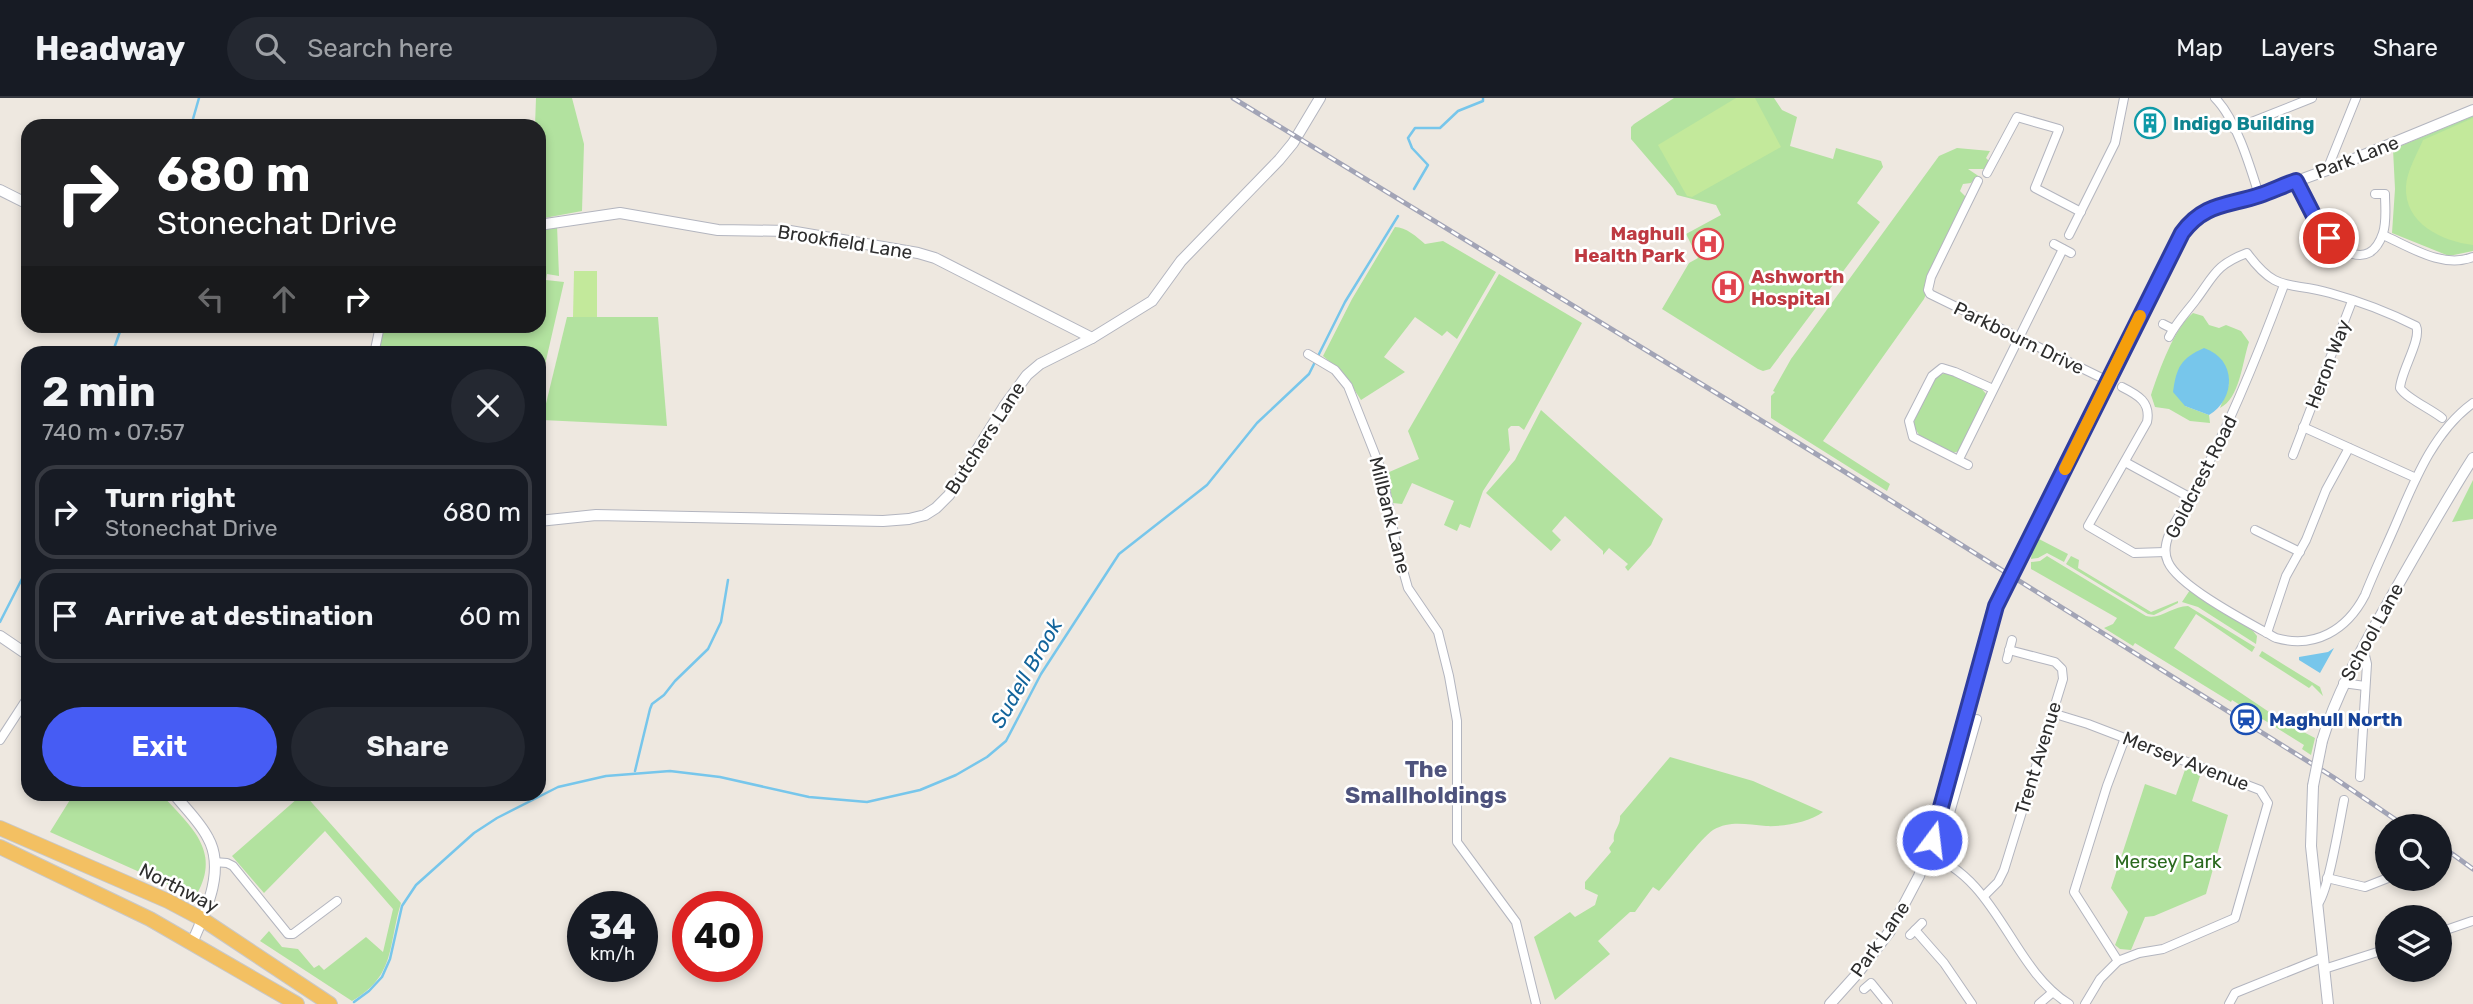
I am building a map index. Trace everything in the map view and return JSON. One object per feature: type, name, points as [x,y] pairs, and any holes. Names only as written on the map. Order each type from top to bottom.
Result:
[{"type":"highway","name":"Northway","points":[[1,830],[168,901],[202,919],[328,1003]]},
{"type":"highway","points":[[0,847],[126,907],[296,1004]]},
{"type":"street","name":"Butchers Lane","points":[[546,520],[596,514],[883,521],[925,515],[949,495],[1027,374],[1152,301],[1181,261],[1279,160],[1321,98]]},
{"type":"street","points":[[2070,235],[2115,143],[2124,98]]},
{"type":"street","points":[[2234,130],[2312,98]]},
{"type":"street","points":[[2327,170],[2356,98]]},
{"type":"street","points":[[2218,99],[2234,130],[2259,195]]},
{"type":"street","name":"Park Lane","points":[[1932,856],[1992,616],[2154,287],[2187,227],[2206,210],[2259,195],[2327,170],[2473,110]]},
{"type":"street","points":[[1987,173],[2017,117],[2059,129],[2035,188],[2081,212]]},
{"type":"street","points":[[1963,188],[1972,192],[1978,181]]},
{"type":"street","points":[[2296,181],[2319,226],[2344,252],[2356,256],[2365,254],[2383,235],[2385,194],[2375,194]]},
{"type":"street","points":[[0,190],[21,200]]},
{"type":"street","name":"Parkbourn Drive","points":[[1972,192],[1931,277],[1928,290],[1930,294],[2108,381]]},
{"type":"street","name":"Brookfield Lane","points":[[546,224],[620,213],[718,230],[790,231],[903,250],[935,258],[1092,338]]},
{"type":"street","points":[[2383,235],[2444,260],[2465,260],[2473,257]]},
{"type":"street","points":[[1959,459],[2018,336],[2067,251],[2054,244]]},
{"type":"street","points":[[2163,324],[2171,333],[2214,273],[2234,258],[2247,253],[2270,279],[2284,285],[2327,292],[2418,328],[2400,388],[2404,394],[2442,418]]},
{"type":"street","name":"Goldcrest Road","points":[[2284,285],[2225,432],[2175,523],[2165,552],[2169,566],[2180,580],[2283,640],[2308,641],[2333,632],[2349,618],[2365,595],[2416,478],[2437,441],[2471,406]]},
{"type":"street","name":"Heron Way","points":[[2292,455],[2352,301]]},
{"type":"street","name":"Millbank Lane","points":[[1310,355],[1342,377],[1359,408],[1382,472],[1397,550],[1408,588],[1438,632],[1457,721],[1457,842],[1516,922],[1536,1004]]},
{"type":"street","points":[[1968,465],[1913,437],[1909,421],[1932,376],[1942,368],[1993,390]]},
{"type":"street","points":[[2122,387],[2141,393],[2148,417],[2088,526],[2134,553],[2165,552]]},
{"type":"street","name":"Heron Way","points":[[2304,426],[2416,478]]},
{"type":"street","points":[[2267,633],[2286,576],[2349,448]]},
{"type":"street","name":"School Lane","points":[[2328,1004],[2311,846],[2313,786],[2322,741],[2343,683],[2448,495],[2473,458]]},
{"type":"street","points":[[2125,462],[2191,498]]},
{"type":"street","points":[[2255,530],[2300,552]]},
{"type":"street","points":[[0,636],[21,650]]},
{"type":"street","name":"Trent Avenue","points":[[1984,896],[1998,882],[2004,870],[2063,679],[2060,665],[2008,654],[2012,640]]},
{"type":"street","points":[[2360,777],[2367,664],[2363,647]]},
{"type":"street","points":[[2343,683],[2365,685]]},
{"type":"street","points":[[0,740],[21,708]]},
{"type":"street","name":"Mersey Avenue","points":[[2052,713],[2260,789],[2268,803],[2235,918],[2163,949],[2139,953],[2118,961]]},
{"type":"street","name":"Park Lane","points":[[1830,1004],[1890,932],[1932,856],[1977,719]]},
{"type":"street","points":[[1973,734],[1984,738]]},
{"type":"street","points":[[2085,1004],[2100,979],[2118,961],[2074,892],[2125,738]]},
{"type":"street","points":[[2317,905],[2321,901],[2327,878],[2344,800]]},
{"type":"street","points":[[179,801],[209,839],[214,862],[212,889],[192,943]]},
{"type":"street","points":[[1932,856],[1957,872],[1984,896],[2003,921],[2024,958],[2053,992],[2069,1004]]},
{"type":"street","points":[[214,862],[233,866],[288,934],[293,934],[337,901]]},
{"type":"street","points":[[2327,878],[2360,887],[2375,882]]},
{"type":"street","points":[[2452,928],[2472,921]]},
{"type":"street","points":[[1922,923],[1912,933],[1944,963],[1972,1004]]},
{"type":"street","points":[[2229,1004],[2239,990],[2323,964],[2375,952]]},
{"type":"street","points":[[1871,983],[1888,1004]]},
{"type":"street","points":[[2039,1004],[2053,992]]},
{"type":"green space","points":[[536,98],[572,98],[584,144],[582,211],[546,218],[546,119],[535,119]]},
{"type":"green space","points":[[1674,98],[1774,98],[1782,110],[1797,117],[1790,146],[1833,159],[1836,148],[1881,161],[1883,167],[1857,203],[1880,222],[1770,369],[1758,369],[1662,309],[1689,263],[1698,258],[1686,234],[1721,215],[1716,205],[1677,195],[1631,139],[1631,127],[1634,124]]},
{"type":"green space","points":[[1736,98],[1755,98],[1781,147],[1692,197],[1687,196],[1658,145]]},
{"type":"green space","points":[[2473,116],[2473,251],[2449,256],[2392,233],[2395,189],[2393,149]]},
{"type":"green space","points":[[2473,118],[2473,245],[2438,235],[2427,228],[2411,211],[2406,186],[2410,169],[2423,140]]},
{"type":"green space","points":[[1957,148],[1990,151],[1986,158],[1990,162],[1986,169],[1968,169],[1980,177],[1979,180],[1975,178],[1971,183],[1963,184],[1960,191],[1965,196],[1965,202],[1924,299],[1823,441],[1890,484],[1887,491],[1771,418],[1771,396],[1791,359],[1939,156]]},
{"type":"green space","points":[[557,225],[559,276],[547,274],[546,280],[546,227]]},
{"type":"green space","points":[[1395,227],[1407,231],[1425,244],[1443,241],[1496,272],[1457,339],[1447,331],[1442,336],[1415,317],[1384,357],[1405,372],[1361,400],[1344,374],[1323,356],[1352,299]]},
{"type":"green space","points":[[574,271],[597,271],[597,317],[573,317]]},
{"type":"green space","points":[[1499,274],[1582,323],[1524,430],[1519,426],[1511,426],[1508,429],[1510,450],[1483,491],[1470,528],[1460,524],[1457,531],[1444,525],[1454,501],[1412,483],[1402,504],[1393,503],[1387,473],[1419,459],[1408,431]]},
{"type":"green space","points":[[546,280],[564,282],[546,360],[546,346],[380,346],[382,333],[546,333]]},
{"type":"green space","points":[[2193,313],[2203,316],[2209,325],[2219,328],[2226,325],[2241,331],[2249,342],[2236,388],[2227,403],[2220,408],[2229,384],[2185,406],[2209,415],[2210,423],[2190,421],[2169,409],[2155,407],[2151,395],[2173,339]]},
{"type":"green space","points":[[567,317],[658,317],[667,426],[546,420],[546,404]]},
{"type":"green space","points":[[1947,373],[1980,387],[1986,394],[1959,451],[1953,453],[1921,438],[1913,425],[1929,386],[1940,375]]},
{"type":"green space","points":[[1541,410],[1663,519],[1651,545],[1628,571],[1625,567],[1628,564],[1609,548],[1603,555],[1603,551],[1565,516],[1552,531],[1561,540],[1551,551],[1486,493],[1515,460]]},
{"type":"green space","points":[[2473,480],[2473,519],[2452,522]]},
{"type":"green space","points":[[2037,538],[2068,554],[2064,562],[2047,553],[2031,559]]},
{"type":"green space","points":[[2047,556],[2146,616],[2157,616],[2188,606],[2255,647],[2252,652],[2196,614],[2174,648],[2281,720],[2315,738],[2311,755],[2302,749],[2304,745],[2232,700],[2231,702],[2135,643],[2133,646],[2104,628],[2113,624],[2117,618],[2031,569],[2031,562],[2040,561]]},
{"type":"green space","points":[[2071,556],[2079,560],[2078,568],[2151,612],[2178,603],[2154,615],[2148,614],[2066,564]]},
{"type":"green space","points":[[2190,590],[2253,631],[2257,636],[2256,644],[2198,607],[2182,602]]},
{"type":"green space","points":[[2262,651],[2320,687],[2323,696],[2312,685],[2309,688],[2259,656]]},
{"type":"green space","points":[[1670,757],[1753,781],[1823,812],[1811,819],[1788,825],[1733,824],[1713,830],[1659,891],[1653,887],[1635,912],[1630,912],[1598,941],[1610,954],[1555,1000],[1534,937],[1570,912],[1575,917],[1595,905],[1598,895],[1585,889],[1585,882],[1611,852],[1609,848],[1614,841],[1620,816]]},
{"type":"green space","name":"Mersey Park","points":[[2186,767],[2201,773],[2192,801],[2228,815],[2206,894],[2154,916],[2145,917],[2131,950],[2120,949],[2115,945],[2128,912],[2111,888],[2145,784],[2176,795]]},
{"type":"green space","points":[[69,801],[167,801],[199,839],[206,864],[204,878],[197,894],[191,895],[50,832]]},
{"type":"green space","points":[[295,801],[310,801],[401,903],[388,958],[376,981],[352,1001],[260,941],[269,931],[282,947],[298,949],[314,968],[319,965],[324,970],[366,937],[383,952],[393,909],[325,831],[264,893],[232,856]]},
{"type":"water","points":[[2204,348],[2215,353],[2222,361],[2229,380],[2224,399],[2209,415],[2185,406],[2173,392],[2181,365]]},
{"type":"water","points":[[2334,648],[2320,673],[2299,660],[2299,657],[2328,652]]},
{"type":"waterway","points":[[193,119],[199,98]]},
{"type":"waterway","points":[[1414,189],[1428,165],[1412,148],[1408,138],[1415,128],[1440,128],[1458,111],[1483,101],[1483,98]]},
{"type":"waterway","name":"Sudell Brook","points":[[1318,356],[1345,302],[1398,216]]},
{"type":"waterway","points":[[115,346],[120,333]]},
{"type":"waterway","name":"Sudell Brook","points":[[546,793],[558,787],[606,776],[670,771],[720,777],[809,797],[867,802],[920,790],[956,775],[987,757],[1006,741],[1041,674],[1119,554],[1207,485],[1257,423],[1309,374],[1315,362]]},
{"type":"waterway","points":[[635,771],[652,704],[708,649],[721,622],[728,580]]},
{"type":"waterway","points":[[0,622],[21,581]]},
{"type":"waterway","name":"Sudell Brook","points":[[354,1002],[382,977],[390,959],[402,906],[416,885],[474,833],[530,801]]},
{"type":"railway","points":[[1233,98],[1821,457],[2333,777],[2387,814]]},
{"type":"railway","points":[[2452,854],[2473,869]]},
{"type":"slow traffic","points":[[2065,469],[2140,316]]},
{"type":"place","name":"Indigo Building","points":[[2150,123]]},
{"type":"place","name":"Maghull Health Park","points":[[1708,244]]},
{"type":"place","name":"Ashworth Hospital","points":[[1728,287]]},
{"type":"place","name":"Maghull North","points":[[2246,719]]},
{"type":"district","name":"The Smallholdings","points":[[1426,782]]},
{"type":"route","points":[[1932,840],[1996,606],[2182,233],[2197,215],[2206,210],[2296,181],[2319,226],[2329,238]]}]
